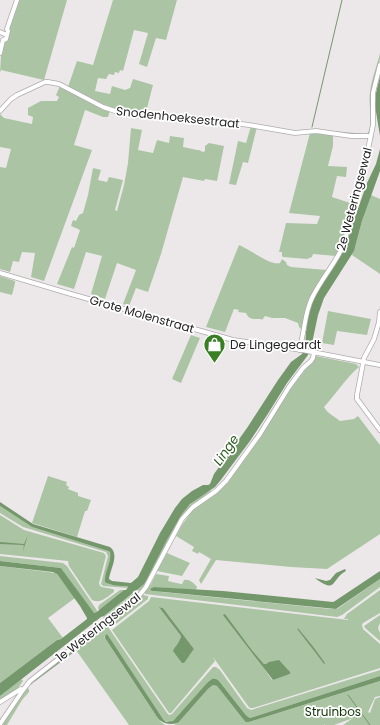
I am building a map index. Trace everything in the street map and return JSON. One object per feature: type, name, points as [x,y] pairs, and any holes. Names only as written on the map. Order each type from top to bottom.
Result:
[{"type":"street","points":[[0,53],[3,40],[6,39],[7,36],[7,29],[17,0]]},
{"type":"street","points":[[0,32],[7,36]]},
{"type":"street","name":"2e Weteringsewal","points":[[301,350],[308,307],[319,284],[341,252],[344,244],[374,125],[373,93],[380,65]]},
{"type":"street","name":"Snodenhoeksestraat","points":[[0,111],[17,95],[48,82],[59,84],[103,107],[124,114],[210,120],[295,133],[316,131],[351,136],[371,136]]},
{"type":"street","name":"Grote Molenstraat","points":[[0,273],[233,340],[313,352],[380,365]]},
{"type":"street","points":[[380,312],[378,329],[363,362],[357,399],[380,430]]},
{"type":"street","name":"1e Weteringsewal","points":[[0,724],[33,678],[142,593],[182,519],[193,507],[216,491],[226,481],[260,434],[289,386],[303,368],[311,361],[313,358],[313,352]]},
{"type":"street","points":[[0,702],[20,689],[23,690]]},
{"type":"green space","points":[[19,0],[67,0],[44,80],[1,70],[0,73],[1,55]]},
{"type":"green space","points":[[113,0],[177,0],[166,40],[156,38],[147,67],[139,64],[148,33],[134,30],[123,71],[120,70],[119,73],[115,72],[114,75],[109,74],[106,79],[98,78],[95,91],[110,94],[112,86],[125,90],[130,88],[133,79],[153,85],[146,114],[128,113],[103,106],[68,87],[77,61],[93,65]]},
{"type":"green space","points":[[380,53],[372,93],[373,119],[369,134],[356,136],[333,132],[332,131],[367,134],[370,125],[371,88]]},
{"type":"green space","points":[[60,86],[110,111],[108,117],[103,117],[85,110],[74,145],[92,150],[44,281],[31,277],[35,253],[22,252],[19,262],[13,261],[10,272],[0,269],[0,167],[6,168],[11,149],[0,147],[0,114],[4,118],[32,124],[33,117],[28,115],[28,108],[41,101],[57,101],[59,97],[56,95]]},
{"type":"green space","points":[[251,126],[257,127],[248,163],[243,162],[236,185],[229,184],[238,141],[246,143]]},
{"type":"green space","points":[[131,128],[142,130],[138,150],[153,153],[157,140],[169,143],[170,136],[184,138],[183,147],[203,152],[205,151],[205,146],[209,143],[224,146],[217,181],[205,179],[204,181],[183,177],[161,254],[148,292],[136,288],[129,306],[123,304],[136,270],[117,263],[105,299],[91,294],[102,256],[86,252],[74,289],[57,284],[72,247],[74,248],[80,230],[71,226],[73,220],[76,221],[79,215],[83,213],[93,168],[101,170],[98,180],[107,182],[109,177],[123,180],[115,210],[117,211],[128,163]]},
{"type":"green space","points":[[314,132],[333,135],[333,146],[328,166],[347,167],[346,177],[337,176],[332,197],[353,204],[344,239],[336,256],[313,254],[312,257],[307,259],[283,257],[282,252],[279,252],[286,223],[317,224],[320,216],[289,213],[310,133]]},
{"type":"green space","points":[[371,195],[380,199],[380,274],[352,255]]},
{"type":"green space","points":[[239,245],[271,262],[280,263],[282,259],[291,267],[327,270],[319,283],[302,330],[298,323],[285,318],[272,318],[265,316],[262,320],[252,319],[246,313],[238,312],[239,310],[234,309],[225,332],[206,327]]},
{"type":"green space","points":[[0,276],[15,281],[12,295],[0,292]]},
{"type":"green space","points":[[328,311],[371,319],[367,335],[337,331],[334,345],[322,343]]},
{"type":"green space","points":[[191,335],[200,338],[181,383],[172,379]]},
{"type":"green space","points":[[316,356],[356,364],[359,367],[324,407],[329,413],[340,421],[354,419],[358,416],[380,445],[380,534],[327,569],[216,560],[201,584],[199,580],[211,559],[199,552],[198,554],[192,551],[194,547],[176,536],[192,511],[199,504],[223,487],[288,392]]},
{"type":"green space","points":[[48,476],[67,482],[66,485],[69,487],[68,489],[78,493],[78,496],[91,500],[87,511],[85,511],[77,537],[32,523]]},
{"type":"green space","points":[[211,490],[210,493],[195,503],[185,514],[141,591],[136,590],[148,577],[167,540],[186,508],[195,500]]},
{"type":"green space","points":[[0,506],[32,527],[110,552],[111,556],[105,579],[109,584],[127,586],[128,588],[103,586],[101,584],[108,556],[106,552],[23,527],[0,513]]},
{"type":"green space","points":[[0,515],[24,530],[104,553],[106,556],[99,583],[102,587],[113,589],[114,592],[101,601],[92,600],[69,566],[68,561],[0,554]]},
{"type":"green space","points":[[167,553],[190,563],[182,576],[157,571]]},
{"type":"green space","points":[[0,556],[63,563],[67,566],[98,612],[93,613],[61,568],[0,561]]},
{"type":"green space","points":[[0,566],[56,573],[75,598],[48,618],[63,638],[57,640],[0,683]]},
{"type":"green space","points":[[156,574],[169,576],[168,581],[181,584],[184,580],[188,580],[197,587],[196,590],[154,587],[152,591],[331,609],[337,609],[380,579],[380,587],[342,615],[337,617],[145,594]]},
{"type":"green space","points":[[120,590],[124,590],[99,610],[99,605]]},
{"type":"green space","points":[[380,590],[380,613],[362,625],[363,629],[380,644],[380,668],[253,708],[248,706],[213,657],[215,661],[171,713],[169,713],[112,630],[149,601],[151,597],[348,620],[344,619],[347,614]],"holes":[[[160,607],[163,608],[194,649],[189,656],[176,646],[181,636]],[[298,628],[312,645],[324,664],[297,629]],[[251,649],[264,664],[274,661],[286,668],[290,674],[272,680]]]},
{"type":"green space","points":[[134,591],[140,593],[105,620],[103,617],[134,593]]},
{"type":"green space","points":[[143,595],[148,596],[148,599],[112,627],[107,623]]},
{"type":"green space","points":[[380,615],[380,623],[378,628],[380,633],[380,641],[364,626]]},
{"type":"green space","points":[[106,624],[169,715],[172,714],[213,667],[220,670],[247,708],[251,710],[380,670],[380,676],[250,718],[245,714],[219,681],[210,680],[173,721],[168,722],[163,719],[107,635],[104,637],[157,717],[165,725],[129,725],[76,650],[105,627],[34,681],[31,685],[31,682]]},
{"type":"green space","points":[[21,679],[23,681],[18,688],[0,701],[0,696]]},
{"type":"green space","name":"Struinbos","points":[[380,681],[380,696],[375,697],[368,712],[370,713],[375,699],[380,697],[380,725],[343,725],[353,718],[334,725],[174,725],[178,723],[213,685],[217,686],[243,719],[249,722]]},
{"type":"green space","points":[[26,688],[28,688],[29,692],[22,700],[7,725],[1,725]]},
{"type":"shaded area","points":[[380,76],[380,136],[375,106]]},
{"type":"shaded area","points":[[380,149],[380,171],[362,221],[354,251],[324,298],[308,355],[287,383],[250,441],[215,487],[190,504],[182,514],[144,584],[0,696],[0,683],[57,640],[61,639],[87,618],[57,574],[53,572],[0,566],[0,561],[61,568],[94,613],[128,587],[113,585],[105,582],[110,560],[110,552],[32,527],[0,506],[0,502],[33,524],[110,547],[114,554],[114,562],[109,579],[112,581],[131,583],[138,577],[160,533],[175,508],[182,499],[192,491],[203,485],[210,484],[214,474],[247,428],[278,380],[291,362],[302,354],[305,347],[307,318],[313,299],[345,248],[367,183],[376,164]]},
{"type":"shaded area","points":[[28,535],[23,551],[23,545],[0,544],[0,542],[24,544]]},
{"type":"shaded area","points":[[345,569],[346,571],[341,574],[331,585],[322,583],[315,578],[326,581],[330,580],[336,573]]},
{"type":"shaded area","points":[[380,571],[380,579],[336,609],[152,591],[150,589],[154,587],[223,591],[333,602]]},
{"type":"shaded area","points":[[159,607],[163,608],[194,649],[184,663],[182,663],[173,651],[181,636]]},
{"type":"shaded area","points":[[225,614],[264,664],[279,660],[290,672],[290,674],[273,680],[223,615]]},
{"type":"shaded area","points":[[105,627],[106,628],[34,682],[34,681]]},
{"type":"shaded area","points":[[298,628],[325,663],[324,664],[297,629]]},
{"type":"shaded area","points":[[107,634],[166,722],[173,721],[207,683],[213,679],[219,681],[245,714],[250,718],[380,676],[380,681],[249,722],[246,722],[243,719],[217,686],[213,685],[178,723],[166,723],[157,717],[105,638]]},
{"type":"waterway","points":[[312,127],[342,0]]},
{"type":"waterway","points":[[348,695],[370,725]]},
{"type":"place","name":"De Lingegeardt","points":[[214,364]]},
{"type":"water label","name":"Linge","points":[[226,450]]}]
